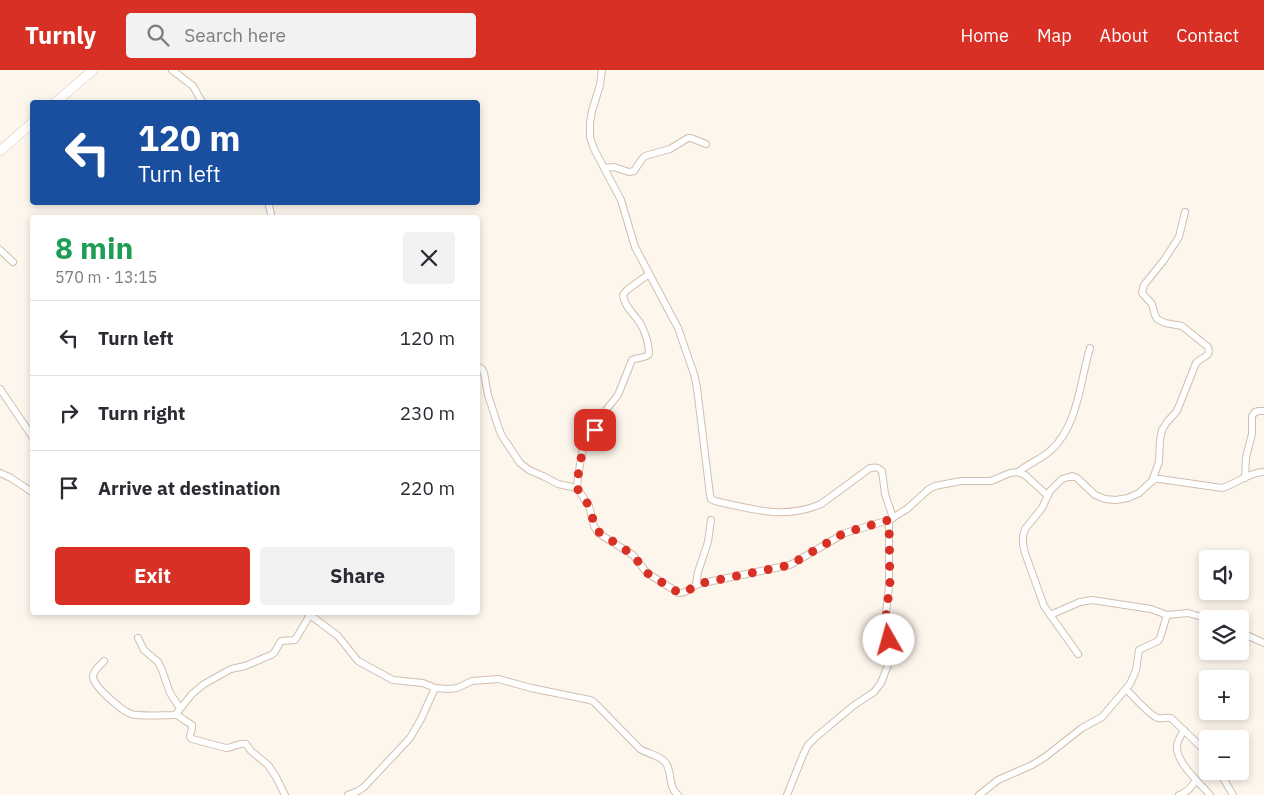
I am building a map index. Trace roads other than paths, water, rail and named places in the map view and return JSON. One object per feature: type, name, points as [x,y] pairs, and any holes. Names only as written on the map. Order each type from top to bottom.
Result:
[{"type":"main road","points":[[58,100],[93,70]]},
{"type":"main road","points":[[0,151],[30,125]]},
{"type":"street","points":[[172,70],[193,86],[201,100]]},
{"type":"street","points":[[602,70],[600,85],[592,111],[590,137],[594,149],[618,193],[635,248],[678,328],[694,374],[712,499],[715,502],[767,512],[787,513],[821,504],[870,468],[875,467],[882,471],[891,519],[890,586],[886,612],[890,650],[889,662],[881,683],[874,692],[853,706],[808,745],[787,795]]},
{"type":"street","points":[[604,168],[614,167],[634,172],[645,156],[670,149],[686,139],[691,138],[706,144]]},
{"type":"street","points":[[1152,481],[1159,462],[1162,430],[1176,411],[1196,363],[1209,354],[1208,347],[1182,326],[1165,323],[1157,319],[1152,304],[1142,293],[1144,285],[1179,238],[1185,212]]},
{"type":"street","points":[[0,250],[13,262]]},
{"type":"street","points":[[649,274],[623,295],[624,301],[640,323],[644,332],[649,354],[646,357],[632,360],[620,392],[603,414],[595,430],[584,442],[577,488],[589,506],[596,530],[633,555],[647,573],[679,593],[683,593],[696,585],[790,565],[844,533],[891,519],[935,486],[960,481],[990,481],[1018,472],[1050,452],[1064,433],[1072,417],[1090,348]]},
{"type":"street","points":[[480,368],[484,373],[488,395],[502,436],[520,463],[529,470],[558,484],[577,488]]},
{"type":"street","points":[[0,389],[30,433]]},
{"type":"street","points":[[1245,478],[1246,457],[1252,434],[1252,416],[1255,412],[1264,411]]},
{"type":"street","points":[[1018,472],[1025,475],[1047,495]]},
{"type":"street","points":[[1078,654],[1041,599],[1023,544],[1025,529],[1042,508],[1047,495],[1062,479],[1072,476],[1077,478],[1095,495],[1111,499],[1128,498],[1139,493],[1156,479],[1222,488],[1255,473],[1264,472]]},
{"type":"street","points":[[0,473],[30,491]]},
{"type":"street","points":[[696,585],[698,572],[708,542],[711,520]]},
{"type":"street","points":[[1050,615],[1080,602],[1092,600],[1151,609],[1167,615],[1188,614],[1199,617]]},
{"type":"street","points":[[104,662],[95,670],[93,678],[110,700],[125,711],[137,715],[174,715],[192,694],[204,684],[231,669],[245,666],[271,655],[281,641],[295,640],[308,615]]},
{"type":"street","points":[[309,615],[338,636],[358,661],[393,680],[422,683],[435,688],[453,689],[472,681],[499,679],[531,688],[590,700],[640,749],[664,760],[668,766],[672,787],[678,795]]},
{"type":"street","points":[[979,795],[998,780],[1045,757],[1082,728],[1102,717],[1126,689],[1136,670],[1139,650],[1158,641],[1167,615]]},
{"type":"street","points":[[1249,636],[1264,643]]},
{"type":"street","points":[[138,638],[144,650],[158,662],[178,711],[184,720],[192,725],[190,737],[226,748],[243,743],[246,744],[251,751],[268,765],[285,795]]},
{"type":"street","points":[[348,795],[364,787],[410,738],[435,688]]},
{"type":"street","points":[[1126,689],[1158,718],[1171,718],[1199,745]]},
{"type":"street","points":[[1184,730],[1179,739],[1177,752],[1182,762],[1210,795]]},
{"type":"street","points":[[1180,795],[1190,789],[1196,780]]},
{"type":"street","points":[[1224,780],[1233,795]]}]
